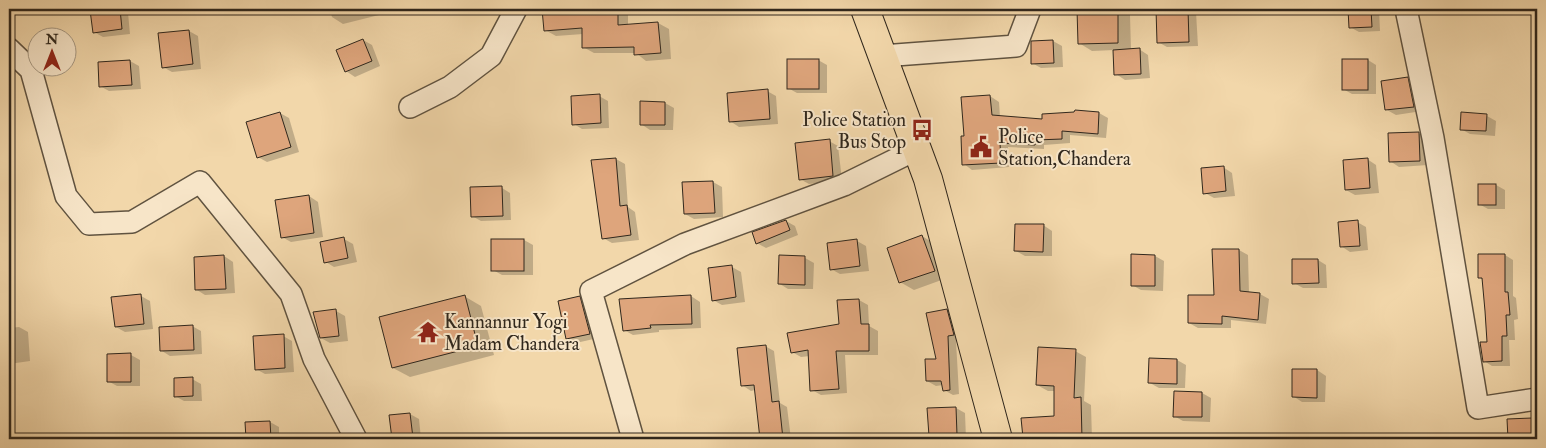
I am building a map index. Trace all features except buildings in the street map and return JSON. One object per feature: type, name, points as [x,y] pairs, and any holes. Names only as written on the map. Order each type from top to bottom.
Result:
[{"type":"main road","points":[[865,9],[928,179],[998,439]]},
{"type":"street","points":[[410,107],[450,87],[491,56],[516,9]]},
{"type":"street","points":[[882,56],[1016,46],[1030,9]]},
{"type":"street","points":[[1406,9],[1433,138],[1478,408],[1537,399]]},
{"type":"street","points":[[9,49],[31,70],[66,196],[89,224],[132,222],[200,182],[291,294],[314,359],[356,439]]},
{"type":"street","points":[[633,439],[592,290],[685,244],[844,184],[917,149]]},
{"type":"place","name":"Police Station Bus Stop","points":[[922,130]]},
{"type":"place","name":"Police Station,Chandera","points":[[981,147]]},
{"type":"place","name":"Kannannur Yogi Madam Chandera","points":[[428,332]]}]
